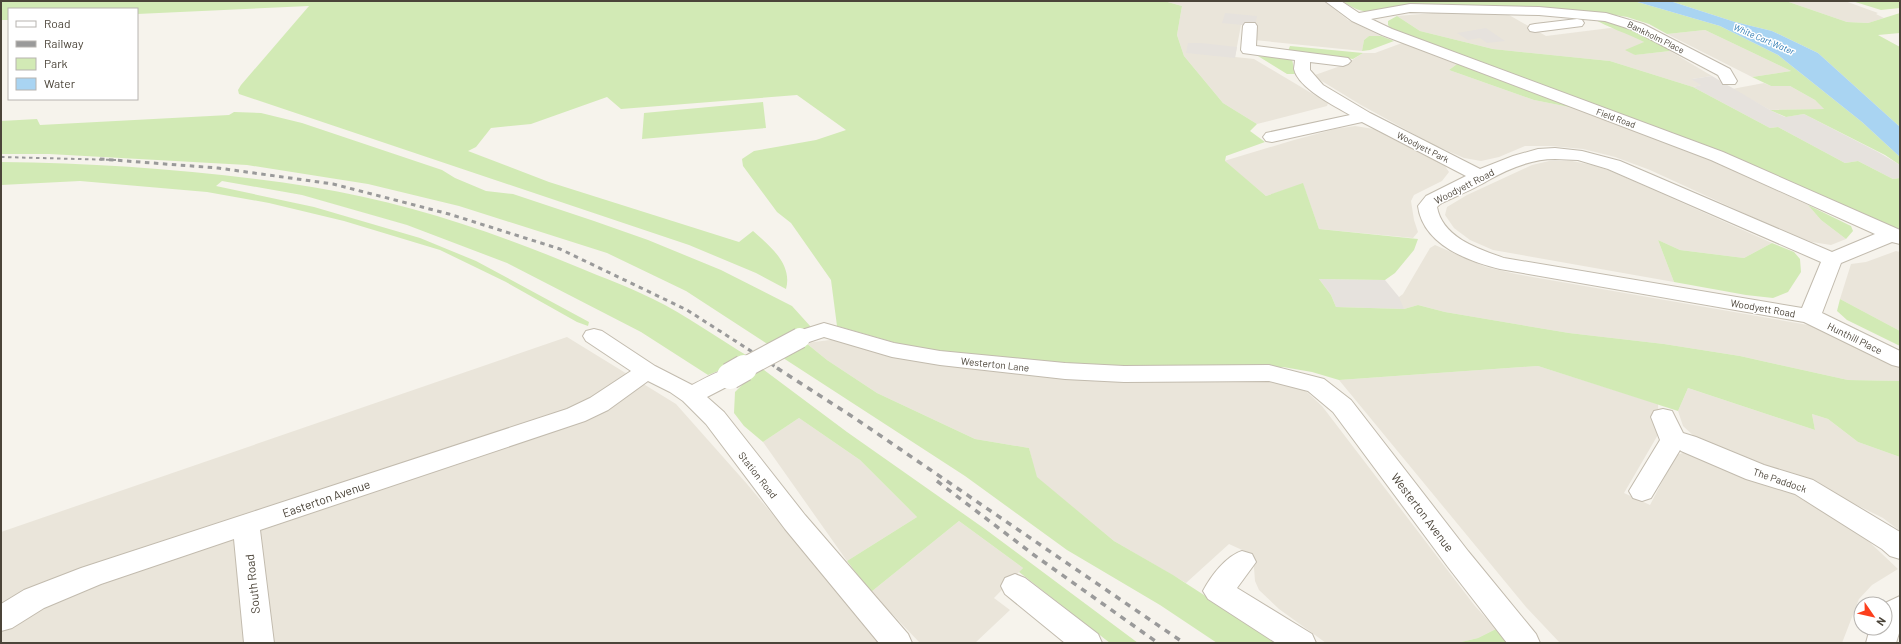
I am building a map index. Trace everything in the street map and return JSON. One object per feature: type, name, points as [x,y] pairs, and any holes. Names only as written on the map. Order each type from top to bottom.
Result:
[{"type":"street","name":"Field Road","points":[[1332,1],[1357,18],[1387,32],[1716,156],[1897,236]]},
{"type":"street","name":"Bankholm Place","points":[[1357,18],[1410,8],[1539,11],[1606,17],[1638,27],[1725,72],[1729,81]]},
{"type":"street","points":[[1539,11],[1561,26]]},
{"type":"street","points":[[1534,28],[1561,26],[1582,21],[1573,13]]},
{"type":"street","points":[[1250,26],[1248,50],[1343,61]]},
{"type":"street","name":"Woodyett Park","points":[[1303,56],[1302,70],[1317,88],[1364,117],[1481,177]]},
{"type":"street","points":[[1272,137],[1364,117]]},
{"type":"street","name":"Woodyett Road","points":[[1555,154],[1580,156],[1620,168],[1832,259],[1810,316],[1521,267],[1478,256],[1461,248],[1441,234],[1426,215],[1427,206],[1434,200],[1481,177],[1511,163],[1533,156],[1555,154]]},
{"type":"street","points":[[1832,259],[1897,236]]},
{"type":"street","name":"Hunthill Place","points":[[1810,316],[1900,360]]},
{"type":"street","name":"Westerton Lane","points":[[691,395],[730,376],[800,338],[824,330],[892,350],[940,358],[1065,371],[1124,374],[1269,373],[1316,385]]},
{"type":"street","name":"Station Road","points":[[594,336],[647,372],[678,386],[691,395],[715,418],[795,522],[897,643]]},
{"type":"street","name":"Easterton Avenue","points":[[1,618],[34,599],[91,576],[576,415],[600,404],[647,372]]},
{"type":"street","name":"Westerton Avenue","points":[[1316,385],[1342,406],[1463,565],[1525,643]]},
{"type":"street","name":"The Paddock","points":[[1642,492],[1668,428],[1687,443],[1755,472],[1804,487],[1892,541],[1900,548]]},
{"type":"street","name":"South Road","points":[[246,525],[259,643]]},
{"type":"street","points":[[1242,562],[1218,591],[1301,643]]},
{"type":"street","points":[[1015,586],[1073,639]]},
{"type":"street","points":[[1881,643],[1889,616],[1900,608]]},
{"type":"shaded area","points":[[1164,1],[1324,1],[1348,20],[1381,36],[1369,36],[1364,40],[1362,51],[1254,40],[1255,26],[1241,25],[1235,57],[1254,59],[1328,103],[1327,106],[1257,124],[1223,103],[1184,56],[1177,35],[1182,6]]},
{"type":"shaded area","points":[[1786,1],[1845,1],[1878,13],[1876,14],[1884,18],[1868,23],[1847,22]]},
{"type":"shaded area","points":[[1446,12],[1509,15],[1546,36],[1610,28],[1619,29],[1644,42],[1634,55],[1670,51],[1712,76],[1692,79],[1702,85],[1693,87],[1610,61],[1493,49],[1420,31],[1397,16]]},
{"type":"shaded area","points":[[1225,13],[1257,16],[1255,26],[1222,23]]},
{"type":"shaded area","points":[[1486,28],[1505,41],[1487,43],[1480,38],[1468,40],[1457,33]]},
{"type":"shaded area","points":[[1705,30],[1791,71],[1752,77],[1667,34]]},
{"type":"shaded area","points":[[1188,43],[1237,47],[1235,58],[1186,53]]},
{"type":"shaded area","points":[[1402,43],[1457,64],[1449,70],[1534,100],[1574,108],[1702,156],[1808,205],[1821,220],[1846,239],[1831,245],[1812,242],[1785,232],[1650,170],[1615,157],[1583,149],[1551,146],[1525,146],[1499,157],[1481,161],[1464,158],[1432,144],[1361,105],[1320,80],[1315,75],[1346,64],[1363,53],[1375,53]]},
{"type":"shaded area","points":[[1712,76],[1770,110],[1785,117],[1804,114],[1878,152],[1900,165],[1900,178],[1893,179],[1858,161],[1845,163],[1778,127],[1770,128],[1693,87],[1701,85],[1691,79]]},
{"type":"shaded area","points":[[1764,83],[1771,86],[1790,86],[1815,100],[1824,109],[1770,110],[1732,89]]},
{"type":"shaded area","points":[[1355,126],[1374,129],[1445,166],[1449,172],[1442,181],[1414,195],[1411,201],[1414,220],[1418,232],[1413,238],[1319,229],[1303,184],[1266,196],[1224,161],[1335,129]]},
{"type":"shaded area","points":[[1549,161],[1572,161],[1611,171],[1772,243],[1744,258],[1680,250],[1658,240],[1674,282],[1493,250],[1470,240],[1454,228],[1445,215],[1447,207],[1467,195],[1532,165]]},
{"type":"shaded area","points":[[1435,245],[1486,267],[1516,274],[1814,326],[1900,367],[1900,381],[1848,380],[1740,356],[1664,344],[1569,333],[1445,312],[1418,305],[1404,309],[1331,295],[1399,297],[1403,294],[1430,248]]},
{"type":"shaded area","points":[[1896,251],[1900,252],[1900,331],[1840,299],[1851,264],[1866,262]]},
{"type":"shaded area","points":[[1319,279],[1385,280],[1399,297],[1404,309],[1336,307],[1331,295]]},
{"type":"shaded area","points":[[567,337],[676,404],[747,484],[881,643],[1,643],[1,532]]},
{"type":"shaded area","points":[[838,339],[1288,383],[1307,392],[1322,406],[1475,606],[1496,629],[1478,638],[1457,643],[1326,643],[1279,609],[1259,590],[1255,581],[1253,555],[1229,544],[1186,583],[1114,541],[1036,477],[1029,448],[975,439],[877,393],[827,360],[806,343]]},
{"type":"shaded area","points":[[1538,366],[1658,404],[1659,433],[1624,493],[1650,505],[1676,455],[1686,452],[1797,490],[1863,536],[1898,569],[1872,585],[1862,596],[1853,596],[1853,615],[1842,643],[1560,643],[1526,607],[1339,380]]},
{"type":"shaded area","points":[[1688,388],[1815,430],[1812,414],[1828,419],[1858,442],[1900,457],[1900,531],[1883,518],[1808,481],[1755,466],[1695,437],[1683,426],[1678,411]]},
{"type":"shaded area","points":[[799,418],[860,460],[917,517],[847,561],[763,442]]},
{"type":"shaded area","points":[[959,521],[1023,568],[994,598],[1010,610],[975,643],[920,643],[871,592]]},
{"type":"green space","points":[[1,1],[1164,1],[1182,6],[1177,35],[1184,56],[1223,103],[1257,124],[1250,131],[1265,142],[1226,156],[1225,161],[1266,196],[1303,183],[1319,229],[1418,239],[1414,250],[1395,273],[1385,280],[1319,279],[1331,295],[1336,307],[1404,309],[1418,305],[1445,312],[1569,333],[1664,344],[1740,356],[1848,380],[1900,381],[1900,457],[1858,442],[1828,419],[1812,414],[1815,430],[1688,388],[1678,411],[1538,366],[1339,380],[1312,372],[1283,367],[1094,367],[917,349],[837,326],[831,280],[791,223],[777,212],[743,166],[742,159],[754,151],[816,140],[846,130],[797,95],[621,109],[607,97],[531,124],[491,128],[476,147],[468,151],[549,182],[739,242],[753,231],[766,242],[783,263],[786,271],[786,289],[756,273],[689,245],[239,94],[238,90],[241,85],[309,6],[138,14],[138,8],[8,8],[8,20],[1,20]]},
{"type":"green space","points":[[1343,1],[1634,1],[1720,26],[1778,55],[1862,122],[1900,157],[1900,165],[1885,155],[1804,114],[1786,117],[1770,110],[1824,109],[1815,100],[1790,86],[1771,86],[1752,77],[1791,71],[1705,30],[1667,34],[1649,24],[1627,17],[1597,12],[1415,4],[1378,11],[1369,11],[1352,7]]},
{"type":"green space","points":[[1670,1],[1786,1],[1847,22],[1868,23],[1900,13],[1900,33],[1878,35],[1900,47],[1900,127],[1818,53],[1772,31],[1735,22]]},
{"type":"green space","points":[[1852,1],[1900,1],[1900,8],[1881,10]]},
{"type":"green space","points":[[1397,16],[1420,31],[1493,49],[1610,61],[1693,87],[1770,128],[1778,127],[1845,163],[1858,161],[1893,179],[1900,178],[1900,233],[1392,30],[1388,25],[1388,21]]},
{"type":"green space","points":[[1592,18],[1634,28],[1654,38],[1670,51],[1635,55],[1625,50],[1644,42]]},
{"type":"green space","points":[[1369,36],[1381,36],[1394,41],[1370,50],[1362,51],[1364,40]]},
{"type":"green space","points":[[1290,46],[1363,53],[1353,59],[1288,51]]},
{"type":"green space","points":[[1258,56],[1292,59],[1295,74],[1287,74]]},
{"type":"green space","points":[[1457,64],[1574,108],[1534,100],[1449,70]]},
{"type":"green space","points":[[763,102],[766,128],[642,139],[644,113]]},
{"type":"green space","points":[[234,112],[261,113],[302,123],[442,170],[455,178],[486,191],[513,194],[648,240],[721,270],[792,306],[811,327],[769,345],[686,291],[607,253],[459,206],[368,184],[247,165],[49,154],[1,154],[1,121],[37,119],[40,125],[229,115]]},
{"type":"green space","points":[[1,162],[118,166],[235,176],[312,187],[381,201],[449,220],[515,242],[635,290],[678,312],[751,358],[708,375],[641,332],[507,263],[407,225],[302,195],[222,181],[216,186],[314,207],[420,238],[476,261],[589,322],[588,326],[577,322],[506,282],[440,250],[344,221],[269,203],[207,192],[80,181],[1,185]]},
{"type":"green space","points":[[1808,205],[1851,226],[1853,231],[1846,239],[1821,220]]},
{"type":"green space","points":[[1658,240],[1680,250],[1744,258],[1772,243],[1794,252],[1800,259],[1801,272],[1788,292],[1773,298],[1746,295],[1674,282]]},
{"type":"green space","points":[[1840,299],[1900,331],[1900,346],[1847,320],[1837,311]]},
{"type":"green space","points":[[806,343],[827,360],[877,393],[975,439],[1029,448],[1037,477],[1114,541],[1173,575],[1278,643],[1217,643],[1160,605],[1067,550],[965,476],[777,354]]},
{"type":"green space","points":[[760,367],[847,432],[985,529],[1138,643],[1110,643],[1019,572],[1023,568],[959,521],[871,592],[847,561],[917,517],[860,460],[799,418],[763,442],[744,426],[734,413],[735,392]]},
{"type":"green space","points":[[1496,629],[1507,643],[1457,643],[1478,638]]},
{"type":"water","name":"White Cart Water","points":[[1634,1],[1670,1],[1735,22],[1772,31],[1818,53],[1900,127],[1900,157],[1862,122],[1778,55],[1720,26]]},
{"type":"railway","points":[[1,157],[112,160]]},
{"type":"railway","points":[[100,159],[112,160]]},
{"type":"railway","points":[[112,160],[116,160]]},
{"type":"railway","points":[[112,160],[218,168],[333,184],[449,214],[560,249],[687,310],[779,369]]},
{"type":"railway","points":[[777,368],[856,419],[1184,643]]},
{"type":"railway","points":[[937,481],[1034,555],[1158,643]]}]
